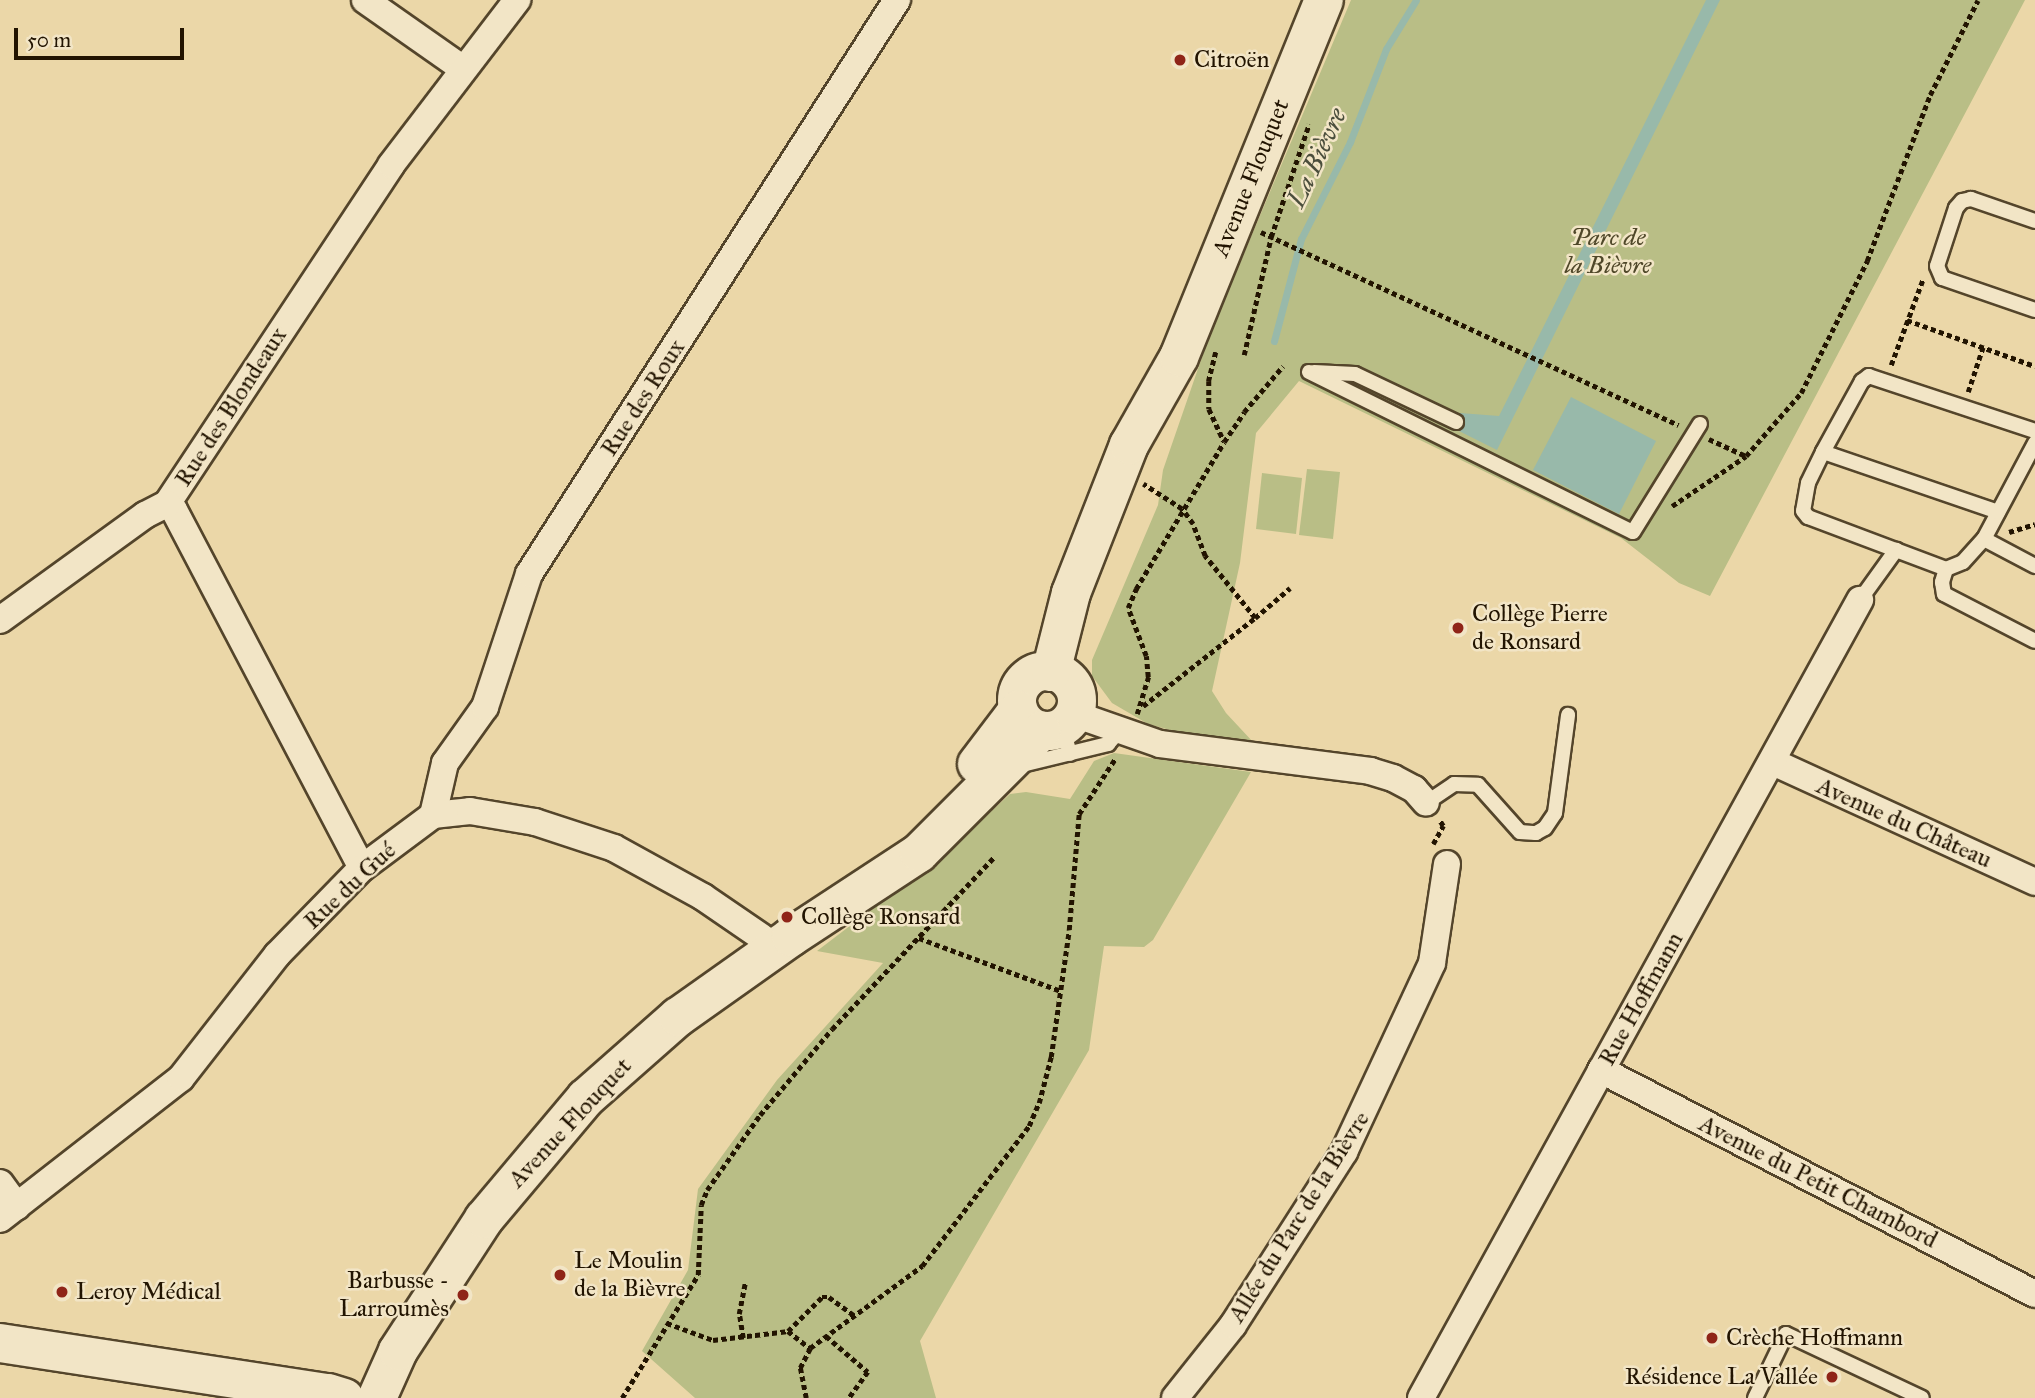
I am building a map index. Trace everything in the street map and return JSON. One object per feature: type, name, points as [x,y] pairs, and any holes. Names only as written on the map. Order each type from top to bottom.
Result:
[{"type":"main road","name":"Avenue Flouquet","points":[[830,910],[1055,713],[1071,593],[1120,469],[1178,357],[1324,0]]},
{"type":"main road","name":"Avenue Flouquet","points":[[377,1398],[397,1350],[484,1219],[586,1098],[678,1017],[830,910],[919,853],[949,826],[1055,713],[1137,480],[1162,420],[1178,357]]},
{"type":"main road","points":[[0,1343],[321,1392],[344,1398]]},
{"type":"street","points":[[365,0],[463,69]]},
{"type":"street","name":"Rue des Blondeaux","points":[[362,868],[174,510],[167,505],[391,165],[517,0]]},
{"type":"street","name":"Rue des Roux","points":[[433,815],[445,763],[485,707],[529,574],[897,0]]},
{"type":"street","points":[[0,620],[145,515],[167,505]]},
{"type":"street","name":"Rue Hoffmann","points":[[1420,1398],[1860,600]]},
{"type":"street","points":[[1055,713],[1160,744],[1370,771],[1393,778],[1414,789],[1426,803]]},
{"type":"street","name":"Avenue du Château","points":[[1773,762],[2035,882]]},
{"type":"street","points":[[433,815],[470,811],[535,822],[614,848],[703,897],[776,947]]},
{"type":"street","name":"Rue du Gué","points":[[9,1212],[181,1078],[277,955],[362,868],[433,815]]},
{"type":"street","name":"Allée du Parc de la Bièvre","points":[[1175,1398],[1233,1325],[1344,1152],[1433,963],[1447,864]]},
{"type":"street","name":"Avenue du Petit Chambord","points":[[1601,1070],[2035,1294]]},
{"type":"street","points":[[0,1183],[9,1212]]},
{"type":"lane","points":[[2035,221],[1971,199],[1962,201],[1956,208],[1937,273],[1942,278],[2035,310]]},
{"type":"lane","points":[[1456,422],[1354,374],[1308,372],[1633,532],[1698,428]]},
{"type":"lane","points":[[2035,431],[1869,376],[1861,381],[1823,452],[1802,504],[1803,510],[1808,517],[1947,569],[1963,562],[1983,539],[2035,443]]},
{"type":"lane","points":[[1823,452],[1998,512]]},
{"type":"lane","points":[[1983,539],[2035,566]]},
{"type":"lane","points":[[1860,600],[1895,550]]},
{"type":"lane","points":[[1947,569],[1942,582],[1944,594],[2035,641]]},
{"type":"lane","points":[[1055,713],[1108,744],[1123,731]]},
{"type":"lane","points":[[1426,803],[1454,785],[1478,785],[1520,832],[1536,833],[1545,828],[1555,813],[1568,715]]},
{"type":"lane","points":[[1755,1398],[1786,1334],[1900,1393],[1922,1398]]},
{"type":"path","points":[[1633,532],[1746,456],[1786,413],[1812,374],[1880,233],[1939,75],[1978,0]]},
{"type":"path","points":[[1244,355],[1271,237],[1311,117]]},
{"type":"path","points":[[1271,237],[1674,422]]},
{"type":"path","points":[[1886,380],[1921,281],[1937,273]]},
{"type":"path","points":[[1907,320],[2035,366]]},
{"type":"path","points":[[1963,406],[1983,347]]},
{"type":"path","points":[[1217,348],[1209,380],[1209,409],[1224,442]]},
{"type":"path","points":[[1283,366],[1244,412],[1224,442],[1182,509],[1128,608],[1146,656],[1148,677],[1141,707],[1290,589]]},
{"type":"path","points":[[1698,428],[1746,456]]},
{"type":"path","points":[[1137,480],[1182,509],[1193,524],[1205,556],[1255,618]]},
{"type":"path","points":[[806,1398],[800,1368],[810,1348],[922,1266],[1028,1126],[1045,1083],[1061,991],[1079,814],[1118,754],[1123,731]]},
{"type":"path","points":[[1426,803],[1443,826],[1433,844],[1440,858],[1447,864]]},
{"type":"path","points":[[622,1398],[698,1275],[702,1205],[707,1190],[760,1115],[832,1029],[994,857]]},
{"type":"path","points":[[919,938],[1061,991]]},
{"type":"path","points":[[743,1338],[739,1314],[745,1282]]},
{"type":"path","points":[[667,1323],[713,1339],[743,1338],[788,1331],[822,1297],[829,1297],[854,1315]]},
{"type":"path","points":[[788,1331],[810,1348]]},
{"type":"path","points":[[826,1336],[868,1372],[849,1398]]},
{"type":"green space","name":"Parc de la Bièvre","points":[[1351,0],[2025,0],[1710,596],[1679,583],[1621,538],[1299,381],[1256,433],[1240,563],[1212,691],[1226,713],[1253,742],[1181,733],[1148,724],[1112,703],[1092,676],[1092,660],[1158,505],[1163,470],[1210,334]]},
{"type":"green space","points":[[1307,469],[1340,472],[1333,539],[1299,535]]},
{"type":"green space","points":[[1262,473],[1302,478],[1296,534],[1256,529]]},
{"type":"green space","points":[[1114,753],[1251,772],[1153,940],[1144,947],[1104,946],[1089,1050],[920,1341],[936,1398],[695,1398],[642,1351],[688,1270],[698,1189],[777,1080],[883,963],[817,951],[948,851],[1010,794],[1026,792],[1070,799],[1094,761]]},
{"type":"shaded area","points":[[1706,0],[1720,0],[1497,450],[1453,428],[1460,413],[1499,416]]},
{"type":"shaded area","points":[[1571,397],[1656,441],[1619,514],[1533,470]]},
{"type":"waterway","name":"La Bièvre","points":[[1274,341],[1301,239],[1350,142],[1386,49],[1416,0]]},
{"type":"place","name":"Citroën","points":[[1180,60]]},
{"type":"place","name":"Collège Pierre de Ronsard","points":[[1458,628]]},
{"type":"place","name":"Collège Ronsard","points":[[787,917]]},
{"type":"place","name":"Le Moulin de la Bièvre","points":[[560,1275]]},
{"type":"place","name":"Leroy Médical","points":[[62,1292]]},
{"type":"place","name":"Barbusse - Larroumès","points":[[463,1295]]},
{"type":"place","name":"Crèche Hoffmann","points":[[1712,1338]]},
{"type":"place","name":"Résidence La Vallée","points":[[1832,1377]]}]
